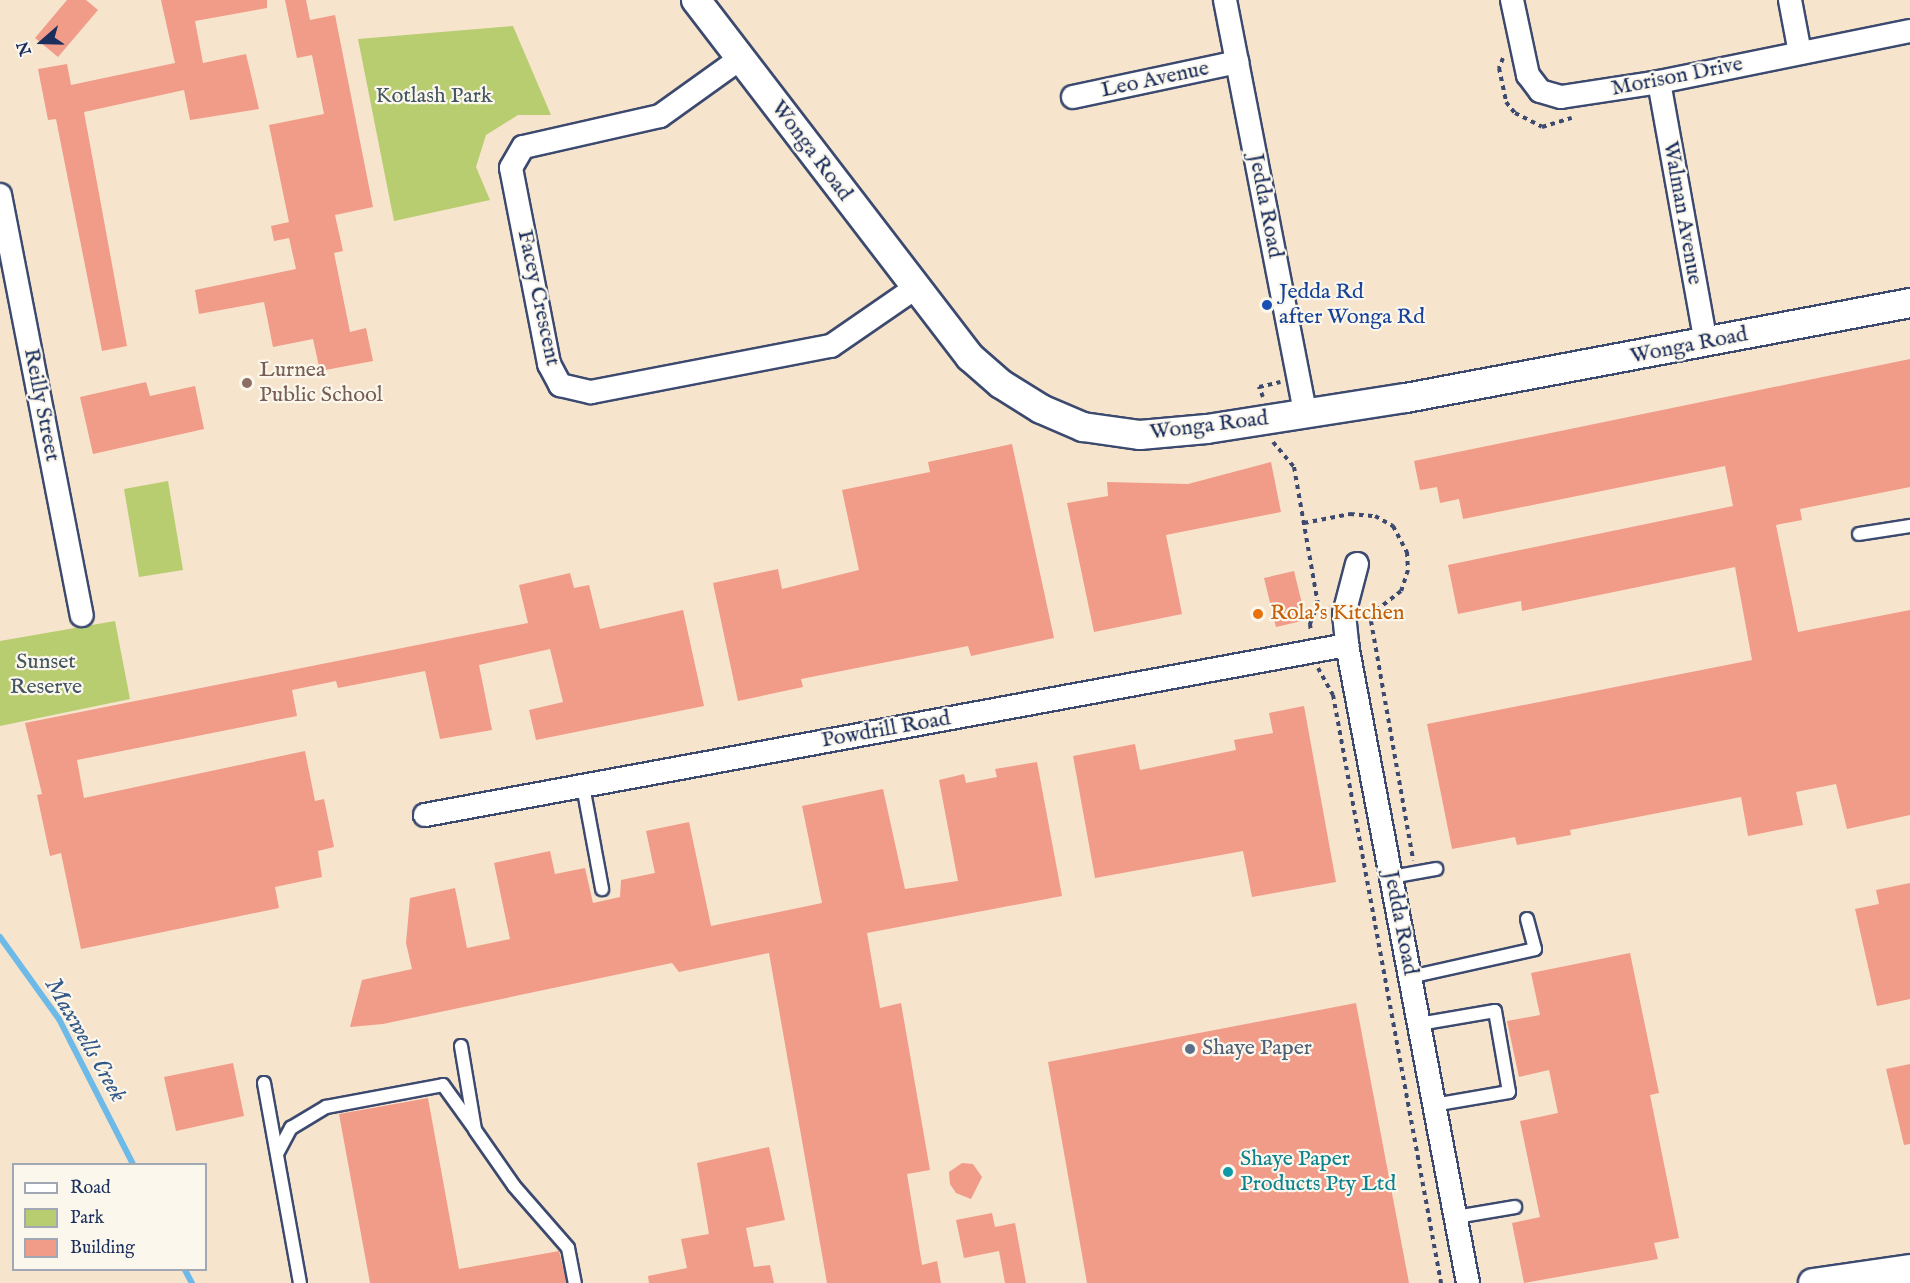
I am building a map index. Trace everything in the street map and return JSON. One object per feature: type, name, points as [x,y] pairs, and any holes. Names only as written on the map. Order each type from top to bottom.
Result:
[{"type":"street","name":"Wonga Road","points":[[696,0],[970,357],[1001,384],[1041,409],[1083,427],[1140,435],[1207,429],[1706,344],[1910,303]]},
{"type":"street","name":"Jedda Road","points":[[1225,0],[1305,413]]},
{"type":"street","name":"Morison Drive","points":[[1512,0],[1528,75],[1540,91],[1561,96],[1584,95],[1659,82],[1910,32]]},
{"type":"street","points":[[1790,0],[1800,53]]},
{"type":"street","name":"Facey Crescent","points":[[741,58],[660,116],[523,147],[511,168],[549,364],[560,385],[591,392],[831,346],[915,288]]},
{"type":"street","name":"Leo Avenue","points":[[1073,97],[1237,62]]},
{"type":"street","name":"Walman Avenue","points":[[1659,82],[1706,344]]},
{"type":"street","name":"Reilly Street","points":[[0,195],[7,265],[82,615]]},
{"type":"street","name":"Jedda Road","points":[[1357,564],[1344,614],[1347,645],[1468,1283]]},
{"type":"street","name":"Powdrill Road","points":[[425,815],[1347,645]]},
{"type":"street","points":[[1813,1283],[1910,1269]]},
{"type":"lane","points":[[1860,534],[1910,526]]},
{"type":"lane","points":[[583,786],[602,889]]},
{"type":"lane","points":[[1391,877],[1436,869]]},
{"type":"lane","points":[[1410,977],[1535,949],[1527,919]]},
{"type":"lane","points":[[1419,1024],[1495,1011],[1509,1092],[1434,1105]]},
{"type":"lane","points":[[461,1046],[475,1130]]},
{"type":"lane","points":[[264,1083],[300,1283]]},
{"type":"lane","points":[[277,1154],[291,1128],[326,1107],[443,1085],[514,1186],[568,1248],[575,1283]]},
{"type":"lane","points":[[1456,1217],[1515,1207]]},
{"type":"path","points":[[1263,397],[1260,387],[1284,382]]},
{"type":"path","points":[[1271,439],[1294,466],[1318,604],[1310,624]]},
{"type":"path","points":[[1304,523],[1350,514],[1376,516],[1394,526],[1407,552],[1408,570],[1404,586],[1394,599],[1377,610],[1371,621],[1416,873]]},
{"type":"path","points":[[1319,675],[1333,695],[1441,1283]]},
{"type":"green space","name":"Kotlash Park","points":[[513,26],[551,115],[518,115],[486,135],[476,167],[490,200],[394,221],[358,39]]},
{"type":"green space","points":[[168,481],[183,570],[139,577],[124,489]]},
{"type":"green space","name":"Sunset Reserve","points":[[115,621],[130,699],[0,726],[0,641]]},
{"type":"building","points":[[67,0],[86,0],[98,10],[58,57],[35,38]]},
{"type":"building","points":[[161,0],[267,0],[267,8],[195,21],[203,63],[246,54],[259,109],[190,120],[184,90],[84,112],[127,346],[102,351],[56,119],[48,120],[38,69],[67,64],[71,85],[175,63]]},
{"type":"building","points":[[285,0],[306,0],[310,20],[335,15],[373,207],[335,215],[343,251],[334,253],[350,332],[366,328],[373,361],[320,371],[313,339],[273,347],[264,302],[199,314],[195,290],[296,269],[289,238],[274,241],[271,226],[289,222],[269,125],[324,114],[312,55],[297,58]]},
{"type":"building","points":[[1910,359],[1910,487],[1800,509],[1802,520],[1776,525],[1798,632],[1910,610],[1910,815],[1847,829],[1836,784],[1796,792],[1803,825],[1748,836],[1741,797],[1570,830],[1571,835],[1517,845],[1515,837],[1452,849],[1427,724],[1752,660],[1735,567],[1522,611],[1521,601],[1458,614],[1448,565],[1733,506],[1725,466],[1463,519],[1459,499],[1440,503],[1437,487],[1420,490],[1414,461]]},
{"type":"building","points":[[146,382],[150,396],[195,386],[204,429],[93,454],[80,397]]},
{"type":"building","points":[[1012,444],[1054,638],[971,656],[968,646],[801,679],[803,687],[738,701],[713,583],[778,569],[782,589],[859,570],[842,490],[930,472],[928,462]]},
{"type":"building","points":[[1271,462],[1281,512],[1166,535],[1182,614],[1094,632],[1067,503],[1108,496],[1107,482],[1188,484]]},
{"type":"building","points":[[1294,571],[1306,620],[1276,627],[1264,578]]},
{"type":"building","points":[[570,573],[574,588],[589,585],[600,629],[683,610],[704,706],[536,740],[529,710],[563,702],[550,649],[479,665],[492,730],[440,739],[425,671],[338,688],[336,681],[292,690],[297,716],[77,760],[84,798],[305,751],[315,801],[324,799],[334,847],[318,851],[322,877],[275,887],[279,908],[81,949],[61,853],[50,856],[37,795],[42,794],[25,723],[528,623],[519,585]]},
{"type":"building","points":[[1304,706],[1336,882],[1252,897],[1243,851],[1095,878],[1073,756],[1135,744],[1140,770],[1236,750],[1234,740],[1273,733],[1269,713]]},
{"type":"building","points":[[1037,762],[1062,896],[867,933],[880,1008],[901,1003],[930,1170],[907,1174],[922,1265],[937,1261],[941,1283],[827,1283],[769,953],[679,972],[672,963],[383,1024],[350,1027],[362,980],[412,969],[406,943],[410,898],[455,888],[467,948],[510,939],[494,863],[550,851],[555,874],[585,868],[593,903],[620,897],[621,880],[655,873],[646,831],[689,822],[711,926],[822,903],[802,806],[883,789],[905,889],[958,881],[939,780],[964,774],[966,783],[997,777],[995,769]]},
{"type":"building","points":[[1910,883],[1910,999],[1877,1006],[1855,909],[1879,904],[1876,890]]},
{"type":"building","points":[[1630,953],[1659,1093],[1650,1095],[1679,1238],[1654,1243],[1658,1259],[1524,1283],[1512,1223],[1540,1217],[1520,1121],[1558,1113],[1549,1070],[1519,1077],[1507,1021],[1540,1015],[1531,973]]},
{"type":"building","name":"Shaye Paper Products Pty Ltd","points":[[1356,1003],[1409,1283],[1087,1283],[1048,1062]]},
{"type":"building","points":[[233,1063],[244,1116],[176,1131],[164,1077]]},
{"type":"building","points":[[1910,1064],[1910,1144],[1904,1145],[1886,1069]]},
{"type":"building","points":[[428,1098],[459,1269],[559,1251],[567,1283],[370,1283],[339,1114]]},
{"type":"building","points":[[769,1147],[785,1220],[746,1228],[754,1267],[770,1265],[774,1283],[649,1283],[648,1276],[687,1268],[681,1239],[709,1234],[697,1163]]},
{"type":"building","points":[[962,1163],[973,1164],[982,1177],[971,1199],[956,1193],[950,1184],[949,1172]]},
{"type":"building","points":[[992,1213],[995,1227],[1015,1223],[1026,1283],[1005,1283],[999,1251],[964,1258],[956,1220]]},
{"type":"waterway","name":"Maxwells Creek","points":[[0,937],[59,1019],[132,1163]]},
{"type":"waterway","name":"Maxwells Creek","points":[[186,1271],[192,1283]]},
{"type":"place","name":"Jedda Rd after Wonga Rd","points":[[1267,305]]},
{"type":"place","name":"Lurnea Public School","points":[[247,383]]},
{"type":"place","name":"Rola's Kitchen","points":[[1258,614]]},
{"type":"place","name":"Shaye Paper","points":[[1190,1049]]},
{"type":"place","name":"Shaye Paper Products Pty Ltd","points":[[1228,1172]]}]
